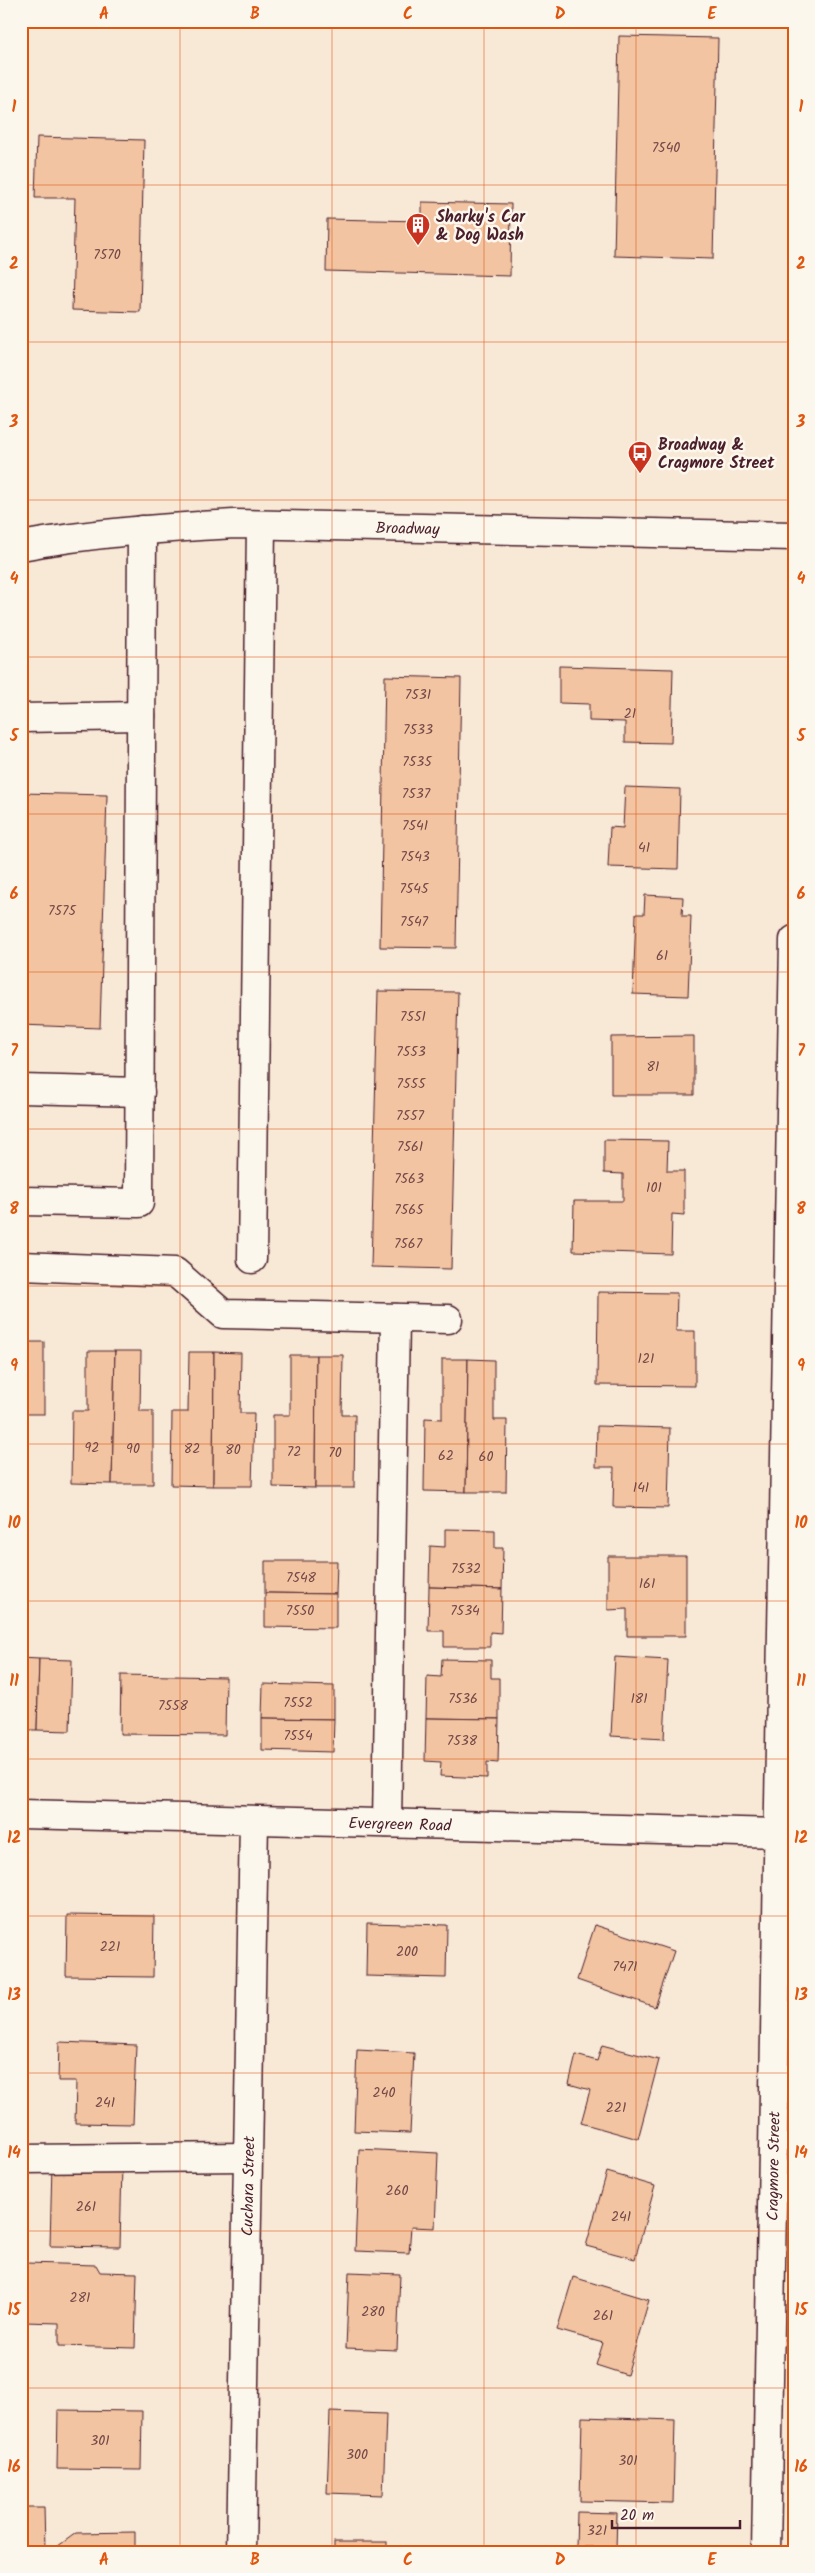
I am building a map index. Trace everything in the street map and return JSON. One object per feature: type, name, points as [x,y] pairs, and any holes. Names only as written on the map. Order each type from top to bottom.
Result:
[{"type":"street","name":"Broadway","points":[[21,546],[58,539],[142,530],[261,525],[794,536]]},
{"type":"street","points":[[252,1259],[261,525]]},
{"type":"street","points":[[21,1201],[139,1203],[142,530]]},
{"type":"street","points":[[21,718],[141,716]]},
{"type":"street","name":"Cragmore Street","points":[[766,2552],[794,940]]},
{"type":"street","points":[[21,1089],[140,1092]]},
{"type":"street","points":[[21,1266],[175,1272],[224,1314],[448,1319]]},
{"type":"street","points":[[387,1823],[395,1318]]},
{"type":"street","name":"Evergreen Road","points":[[21,1814],[778,1833]]},
{"type":"street","name":"Cuchara Street","points":[[241,2552],[254,1820]]},
{"type":"street","points":[[21,2159],[247,2157]]},
{"type":"building","points":[[619,36],[718,38],[713,259],[614,256]]},
{"type":"building","points":[[37,137],[144,140],[140,312],[72,310],[75,198],[35,198]]},
{"type":"building","name":"Sharky's Car & Dog Wash","points":[[422,202],[511,204],[510,276],[326,271],[327,219],[422,221]]},
{"type":"building","points":[[559,666],[673,669],[671,743],[625,742],[625,722],[589,721],[589,704],[559,703]]},
{"type":"building","points":[[385,676],[461,678],[456,948],[380,947]]},
{"type":"building","points":[[625,787],[680,789],[678,869],[608,867],[610,827],[623,828]]},
{"type":"building","points":[[21,793],[107,795],[100,1028],[21,1025]]},
{"type":"building","points":[[645,895],[683,897],[682,916],[691,916],[688,996],[633,994],[636,914],[644,914]]},
{"type":"building","points":[[378,991],[458,992],[451,1269],[371,1267]]},
{"type":"building","points":[[694,1036],[694,1095],[611,1095],[611,1037]]},
{"type":"building","points":[[604,1140],[668,1141],[667,1171],[684,1171],[684,1215],[672,1214],[671,1254],[573,1251],[574,1201],[623,1201],[623,1174],[604,1173]]},
{"type":"building","points":[[598,1292],[677,1293],[676,1331],[695,1331],[695,1386],[597,1385]]},
{"type":"building","points":[[21,1342],[44,1342],[44,1414],[21,1414]]},
{"type":"building","points":[[88,1351],[115,1351],[112,1484],[71,1483],[72,1411],[88,1411]]},
{"type":"building","points":[[115,1351],[141,1351],[140,1411],[153,1411],[153,1484],[112,1484]]},
{"type":"building","points":[[189,1352],[214,1352],[213,1486],[171,1485],[172,1412],[188,1412]]},
{"type":"building","points":[[214,1352],[241,1353],[240,1413],[254,1413],[252,1486],[213,1486]]},
{"type":"building","points":[[290,1355],[316,1355],[315,1488],[273,1487],[273,1415],[290,1415]]},
{"type":"building","points":[[316,1355],[343,1355],[342,1415],[355,1415],[354,1488],[315,1488]]},
{"type":"building","points":[[442,1359],[468,1359],[466,1492],[424,1491],[425,1418],[442,1419]]},
{"type":"building","points":[[468,1359],[494,1360],[494,1420],[507,1420],[506,1492],[466,1492]]},
{"type":"building","points":[[597,1426],[670,1428],[668,1508],[613,1507],[614,1467],[596,1467]]},
{"type":"building","points":[[445,1529],[495,1530],[495,1548],[503,1548],[502,1589],[429,1587],[430,1546],[445,1547]]},
{"type":"building","points":[[608,1556],[686,1556],[686,1636],[627,1636],[627,1609],[608,1610]]},
{"type":"building","points":[[265,1561],[337,1561],[336,1594],[265,1593]]},
{"type":"building","points":[[429,1587],[502,1589],[501,1633],[490,1632],[490,1647],[444,1647],[444,1631],[428,1631]]},
{"type":"building","points":[[265,1593],[336,1594],[336,1628],[265,1627]]},
{"type":"building","points":[[615,1657],[668,1660],[664,1739],[611,1736]]},
{"type":"building","points":[[21,1658],[39,1659],[37,1730],[21,1730]]},
{"type":"building","points":[[39,1659],[72,1660],[70,1731],[37,1730]]},
{"type":"building","points":[[442,1659],[491,1660],[491,1678],[499,1678],[499,1719],[426,1718],[427,1676],[441,1677]]},
{"type":"building","points":[[121,1675],[226,1677],[225,1735],[120,1734]]},
{"type":"building","points":[[263,1684],[334,1686],[334,1719],[262,1718]]},
{"type":"building","points":[[262,1718],[334,1719],[333,1752],[262,1750]]},
{"type":"building","points":[[426,1718],[499,1719],[498,1763],[487,1762],[487,1778],[440,1776],[441,1762],[425,1761]]},
{"type":"building","points":[[67,1915],[154,1916],[153,1977],[66,1976]]},
{"type":"building","points":[[367,1923],[447,1925],[446,1978],[366,1976]]},
{"type":"building","points":[[595,1925],[674,1951],[655,2007],[577,1980]]},
{"type":"building","points":[[59,2042],[136,2045],[133,2124],[75,2123],[76,2081],[58,2081]]},
{"type":"building","points":[[602,2045],[659,2060],[638,2139],[581,2123],[590,2090],[569,2084],[576,2055],[597,2061]]},
{"type":"building","points":[[357,2050],[414,2053],[410,2133],[354,2131]]},
{"type":"building","points":[[359,2149],[438,2153],[435,2228],[411,2227],[409,2253],[355,2251]]},
{"type":"building","points":[[52,2164],[122,2166],[120,2247],[50,2246]]},
{"type":"building","points":[[607,2172],[655,2186],[635,2259],[586,2246]]},
{"type":"building","points":[[26,2263],[96,2265],[100,2272],[137,2273],[135,2348],[59,2346],[59,2323],[24,2322]]},
{"type":"building","points":[[349,2272],[400,2274],[397,2350],[346,2348]]},
{"type":"building","points":[[573,2277],[649,2300],[627,2375],[596,2365],[603,2343],[557,2330]]},
{"type":"building","points":[[58,2410],[142,2411],[141,2470],[57,2469]]},
{"type":"building","points":[[330,2412],[386,2414],[383,2495],[327,2493]]},
{"type":"building","points":[[582,2417],[675,2420],[673,2503],[580,2501]]},
{"type":"building","points":[[21,2507],[44,2507],[45,2549],[54,2549],[76,2533],[135,2532],[135,2552],[21,2552]]},
{"type":"building","points":[[577,2512],[617,2513],[616,2549],[665,2552],[594,2552],[594,2547],[576,2547]]},
{"type":"building","points":[[334,2542],[387,2542],[387,2552],[334,2552]]},
{"type":"place","name":"Sharky's Car & Dog Wash","points":[[418,246]]},
{"type":"place","name":"Broadway & Cragmore Street","points":[[640,474]]}]
